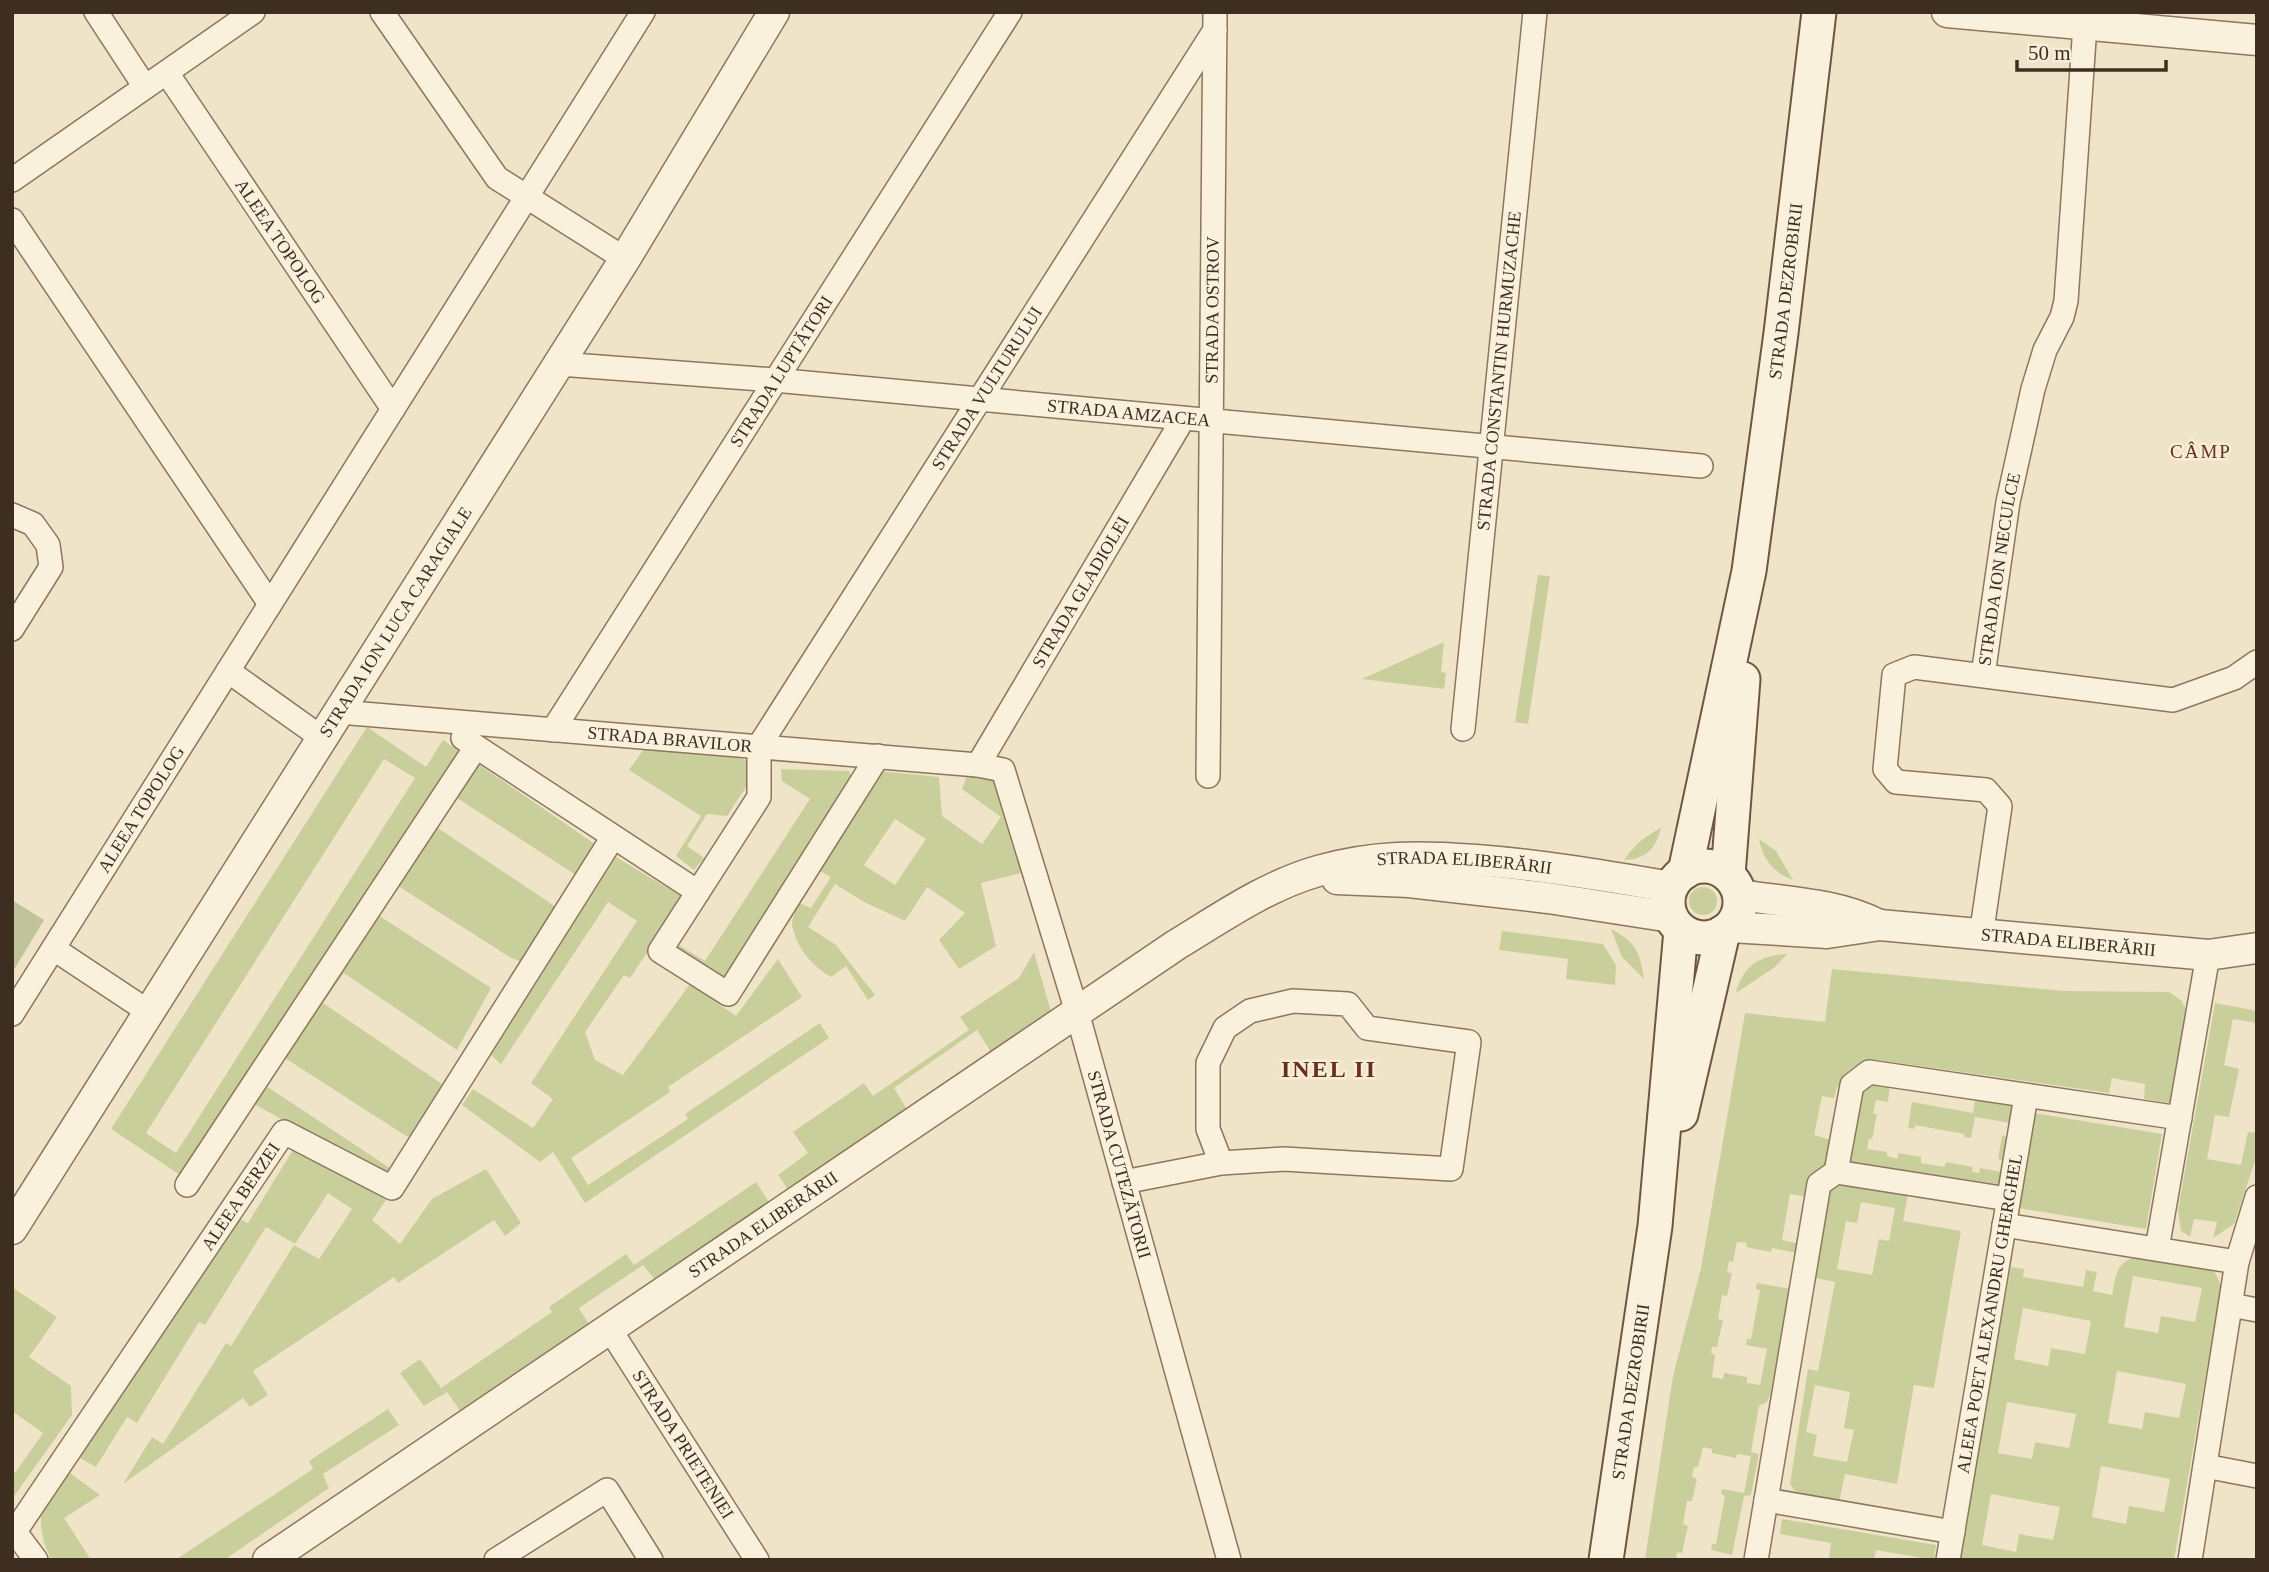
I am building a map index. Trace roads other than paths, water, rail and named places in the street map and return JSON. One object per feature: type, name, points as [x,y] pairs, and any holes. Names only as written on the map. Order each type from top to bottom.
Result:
[{"type":"main road","name":"STRADA DEZROBIRII","points":[[1655,1226],[1727,930],[1739,912],[1734,885],[1749,571],[1781,333],[1819,12]]},
{"type":"main road","name":"STRADA DEZROBIRII","points":[[1606,1560],[1655,1226],[1677,901],[1749,571]]},
{"type":"main road","points":[[1727,930],[1707,938],[1697,937],[1677,901],[1704,866],[1713,867],[1734,885]]},
{"type":"street","points":[[96,12],[145,88]]},
{"type":"street","points":[[12,180],[253,12]]},
{"type":"street","points":[[382,12],[498,178],[625,259]]},
{"type":"street","name":"STRADA ION LUCA CARAGIALE","points":[[12,1229],[625,259],[774,12]]},
{"type":"street","name":"STRADA LUPTĂTORI","points":[[553,730],[1010,12]]},
{"type":"street","name":"STRADA CONSTANTIN HURMUZACHE","points":[[1463,729],[1535,12]]},
{"type":"street","points":[[1947,12],[2067,20],[2257,40]]},
{"type":"street","name":"ALEEA TOPOLOG","points":[[12,1014],[527,196],[634,17]]},
{"type":"street","name":"STRADA ION NECULCE","points":[[1981,936],[2000,806],[1986,790],[1896,782],[1885,769],[1894,675],[1914,667],[1983,675],[2008,502],[2033,389],[2045,350],[2062,317],[2066,301],[2067,20]]},
{"type":"street","name":"STRADA VULTURULUI","points":[[759,746],[979,401],[1215,21]]},
{"type":"street","name":"STRADA OSTROV","points":[[1208,776],[1215,21]]},
{"type":"street","name":"ALEEA TOPOLOG","points":[[167,73],[393,409]]},
{"type":"street","points":[[12,220],[270,604]]},
{"type":"street","name":"STRADA AMZACEA","points":[[559,363],[774,380],[1701,466]]},
{"type":"street","name":"STRADA GLADIOLEI","points":[[978,765],[1182,419]]},
{"type":"street","points":[[12,514],[33,524],[48,545],[51,567],[12,629]]},
{"type":"street","points":[[1983,675],[2174,700],[2234,678],[2257,662]]},
{"type":"street","points":[[228,671],[322,738]]},
{"type":"street","name":"STRADA BRAVILOR","points":[[339,712],[878,756],[1003,769]]},
{"type":"street","points":[[435,720],[698,892]]},
{"type":"street","points":[[759,746],[759,797],[660,951],[728,994],[878,756]]},
{"type":"street","points":[[187,1185],[476,747]]},
{"type":"street","name":"STRADA CUTEZĂTORII","points":[[1003,769],[1076,1012],[1229,1560]]},
{"type":"street","name":"ALEEA BERZEI","points":[[14,1529],[284,1132],[392,1188],[613,837]]},
{"type":"street","name":"STRADA ELIBERĂRII","points":[[268,1560],[1076,1012],[1176,945],[1261,893],[1315,872],[1358,861],[1410,856],[1549,867],[1677,901]]},
{"type":"street","name":"STRADA ELIBERĂRII","points":[[1734,885],[1851,913],[1880,925]]},
{"type":"street","name":"STRADA ELIBERĂRII","points":[[1727,930],[1827,933],[1880,925],[2208,955],[2257,948]]},
{"type":"street","points":[[54,949],[149,1012]]},
{"type":"street","points":[[2157,1249],[2208,955]]},
{"type":"street","points":[[1124,1182],[1221,1163],[1284,1159],[1451,1169],[1469,1042],[1367,1028],[1348,1004],[1293,1001],[1250,1011],[1224,1028],[1208,1063],[1208,1129],[1221,1163]]},
{"type":"street","points":[[1836,1172],[1852,1085],[1869,1072],[2180,1118]]},
{"type":"street","name":"ALEEA POET ALEXANDRU GHERGHEL","points":[[1948,1560],[2026,1096]]},
{"type":"street","points":[[1756,1560],[1819,1184],[1836,1172],[2008,1199]]},
{"type":"street","points":[[2190,1560],[2237,1262],[2257,1197]]},
{"type":"street","points":[[2004,1225],[2237,1262]]},
{"type":"street","points":[[2231,1305],[2257,1310]]},
{"type":"street","name":"STRADA PRIETENIEI","points":[[609,1328],[757,1560]]},
{"type":"street","points":[[2205,1466],[2257,1476]]},
{"type":"street","points":[[496,1560],[607,1490],[651,1560]]},
{"type":"street","points":[[1766,1500],[1953,1532]]},
{"type":"street","points":[[14,1529],[36,1560]]},
{"type":"district","name":"CÂMP","points":[[2201,451]]},
{"type":"district","name":"INEL II","points":[[1329,1069]]}]
